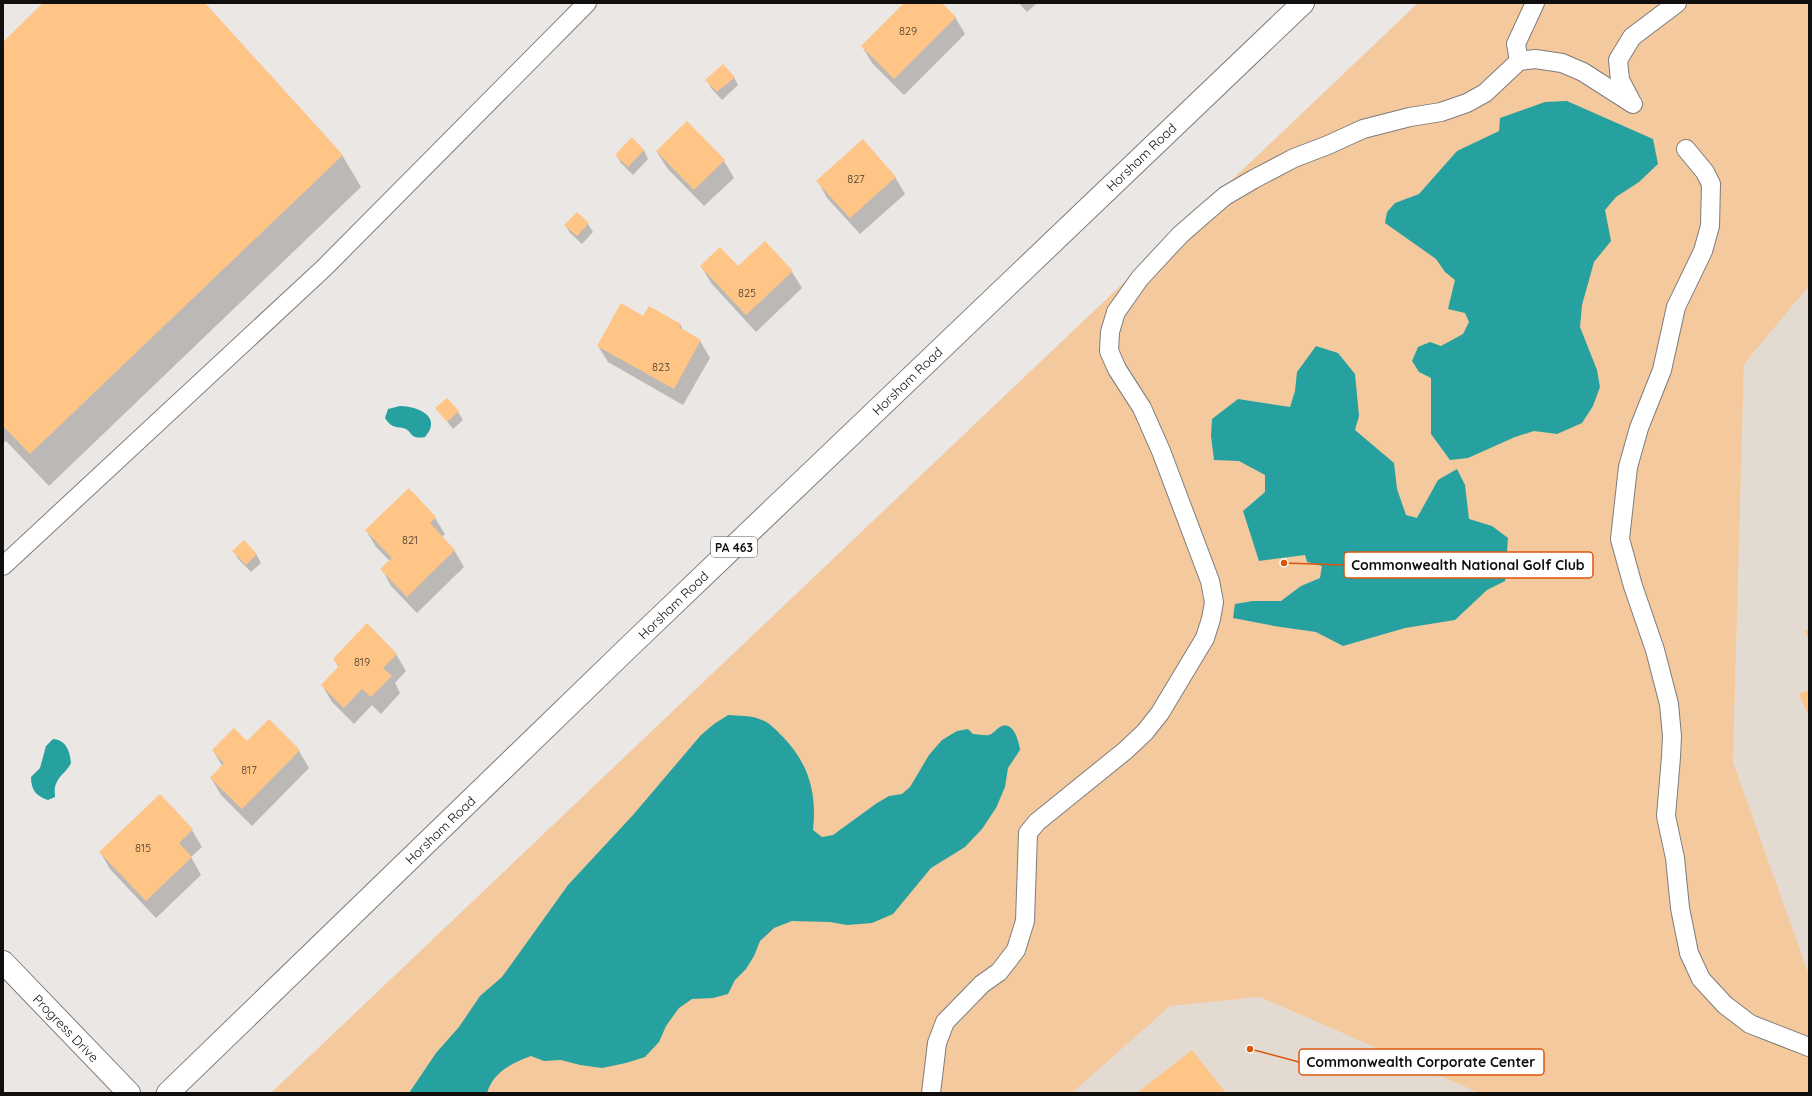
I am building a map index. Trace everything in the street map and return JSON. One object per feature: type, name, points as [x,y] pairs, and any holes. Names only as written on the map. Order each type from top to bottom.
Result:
[{"type":"main road","name":"Horsham Road","points":[[168,1093],[638,639],[1303,3]]},
{"type":"main road","name":"Progress Drive","points":[[3,962],[130,1093]]},
{"type":"lane","points":[[3,566],[324,268],[587,3]]},
{"type":"lane","points":[[1519,61],[1516,44],[1535,3]]},
{"type":"lane","points":[[931,1093],[937,1044],[946,1022],[982,984],[999,972],[1016,950],[1025,921],[1028,833],[1037,822],[1126,750],[1145,732],[1176,687],[1205,638],[1211,619],[1214,602],[1210,582],[1161,450],[1142,408],[1117,369],[1109,351],[1110,332],[1116,312],[1140,278],[1155,261],[1180,235],[1225,196],[1294,158],[1363,129],[1410,117],[1441,112],[1468,103],[1485,93],[1519,61],[1535,59],[1562,63],[1583,72],[1633,104],[1620,80],[1618,60],[1632,37],[1670,10],[1677,3]]},
{"type":"lane","points":[[1686,149],[1705,172],[1711,184],[1710,226],[1703,251],[1676,307],[1662,370],[1639,428],[1628,467],[1620,539],[1633,586],[1655,650],[1669,704],[1672,736],[1666,816],[1675,858],[1680,908],[1689,954],[1702,979],[1725,1005],[1750,1024],[1809,1047]]},
{"type":"shaded area","points":[[1418,3],[1809,3],[1809,286],[1744,364],[1733,762],[1809,975],[1809,1093],[1479,1093],[1260,997],[1170,1006],[1072,1093],[271,1093]]},
{"type":"shaded area","points":[[1809,286],[1809,975],[1733,763],[1744,364]]},
{"type":"shaded area","points":[[1260,997],[1479,1093],[1072,1093],[1170,1005]]},
{"type":"water","points":[[1567,101],[1653,139],[1658,164],[1639,182],[1616,197],[1605,210],[1611,241],[1594,262],[1582,305],[1580,327],[1597,370],[1600,387],[1593,406],[1582,423],[1557,434],[1534,431],[1515,437],[1468,458],[1450,460],[1431,434],[1431,378],[1419,372],[1412,361],[1418,347],[1430,342],[1441,346],[1463,334],[1469,322],[1465,313],[1448,309],[1455,280],[1445,272],[1436,259],[1385,223],[1387,212],[1395,203],[1419,194],[1457,151],[1499,131],[1500,118],[1545,102]]},
{"type":"water","points":[[1316,346],[1338,353],[1355,374],[1359,416],[1355,430],[1394,463],[1397,489],[1406,515],[1417,518],[1438,480],[1457,469],[1465,485],[1469,519],[1492,526],[1508,538],[1505,581],[1487,590],[1455,620],[1405,628],[1343,646],[1316,632],[1233,618],[1235,604],[1253,601],[1281,601],[1301,586],[1320,578],[1322,566],[1307,562],[1305,555],[1259,561],[1243,511],[1265,492],[1265,475],[1239,461],[1214,460],[1211,436],[1212,419],[1238,399],[1290,407],[1295,391],[1297,372]]},
{"type":"water","points":[[400,406],[414,408],[426,414],[430,418],[430,430],[425,437],[420,438],[413,436],[406,429],[392,426],[387,421],[385,418],[388,409]]},
{"type":"water","points":[[728,715],[750,716],[765,721],[771,725],[792,747],[805,769],[812,791],[814,804],[813,830],[822,837],[833,835],[889,796],[902,794],[910,787],[929,755],[942,740],[957,731],[968,729],[973,734],[989,735],[1000,727],[1008,726],[1017,737],[1020,750],[1008,768],[1005,787],[996,808],[982,829],[965,847],[931,868],[893,914],[872,923],[847,925],[830,922],[792,921],[774,928],[760,941],[754,956],[746,969],[735,980],[728,994],[713,998],[692,999],[679,1008],[666,1026],[659,1042],[645,1057],[602,1068],[580,1065],[561,1060],[544,1061],[531,1056],[504,1069],[494,1079],[487,1093],[409,1093],[436,1053],[459,1027],[480,996],[502,977],[568,885],[633,815],[701,735]]},
{"type":"water","points":[[53,739],[61,741],[64,744],[70,754],[71,763],[57,781],[55,787],[55,797],[48,800],[40,797],[35,792],[32,786],[31,777],[40,768],[46,746]]},
{"type":"building","points":[[43,3],[205,3],[343,155],[30,454],[3,426],[3,42]]},
{"type":"building","points":[[904,3],[942,3],[956,17],[894,79],[861,46]]},
{"type":"building","points":[[723,64],[735,77],[717,92],[705,80]]},
{"type":"building","points":[[687,121],[725,160],[694,190],[656,151]]},
{"type":"building","points":[[632,137],[644,150],[628,167],[615,155]]},
{"type":"building","points":[[863,139],[896,177],[850,218],[816,181]]},
{"type":"building","points":[[577,212],[589,223],[577,236],[564,225]]},
{"type":"building","points":[[765,241],[793,271],[746,315],[700,266],[720,247],[738,266]]},
{"type":"building","points":[[621,303],[643,316],[649,306],[681,324],[679,327],[701,340],[674,389],[597,346]]},
{"type":"building","points":[[447,398],[459,411],[447,422],[435,408]]},
{"type":"building","points":[[409,488],[436,517],[430,523],[455,550],[407,597],[380,569],[392,558],[365,530]]},
{"type":"building","points":[[244,540],[257,554],[246,565],[232,551]]},
{"type":"building","points":[[367,623],[397,654],[383,668],[392,676],[371,697],[362,689],[344,708],[321,685],[339,666],[333,659]]},
{"type":"building","points":[[1809,629],[1809,642],[1805,631]]},
{"type":"building","points":[[1809,690],[1809,717],[1799,694]]},
{"type":"building","points":[[269,719],[300,750],[242,809],[210,778],[224,763],[212,750],[234,728],[247,741]]},
{"type":"building","points":[[160,794],[193,829],[179,843],[192,857],[146,901],[99,852]]},
{"type":"building","points":[[1192,1050],[1226,1093],[1137,1093]]},
{"type":"place","name":"Commonwealth National Golf Club","points":[[1284,563]]},
{"type":"place","name":"Commonwealth Corporate Center","points":[[1250,1049]]}]
